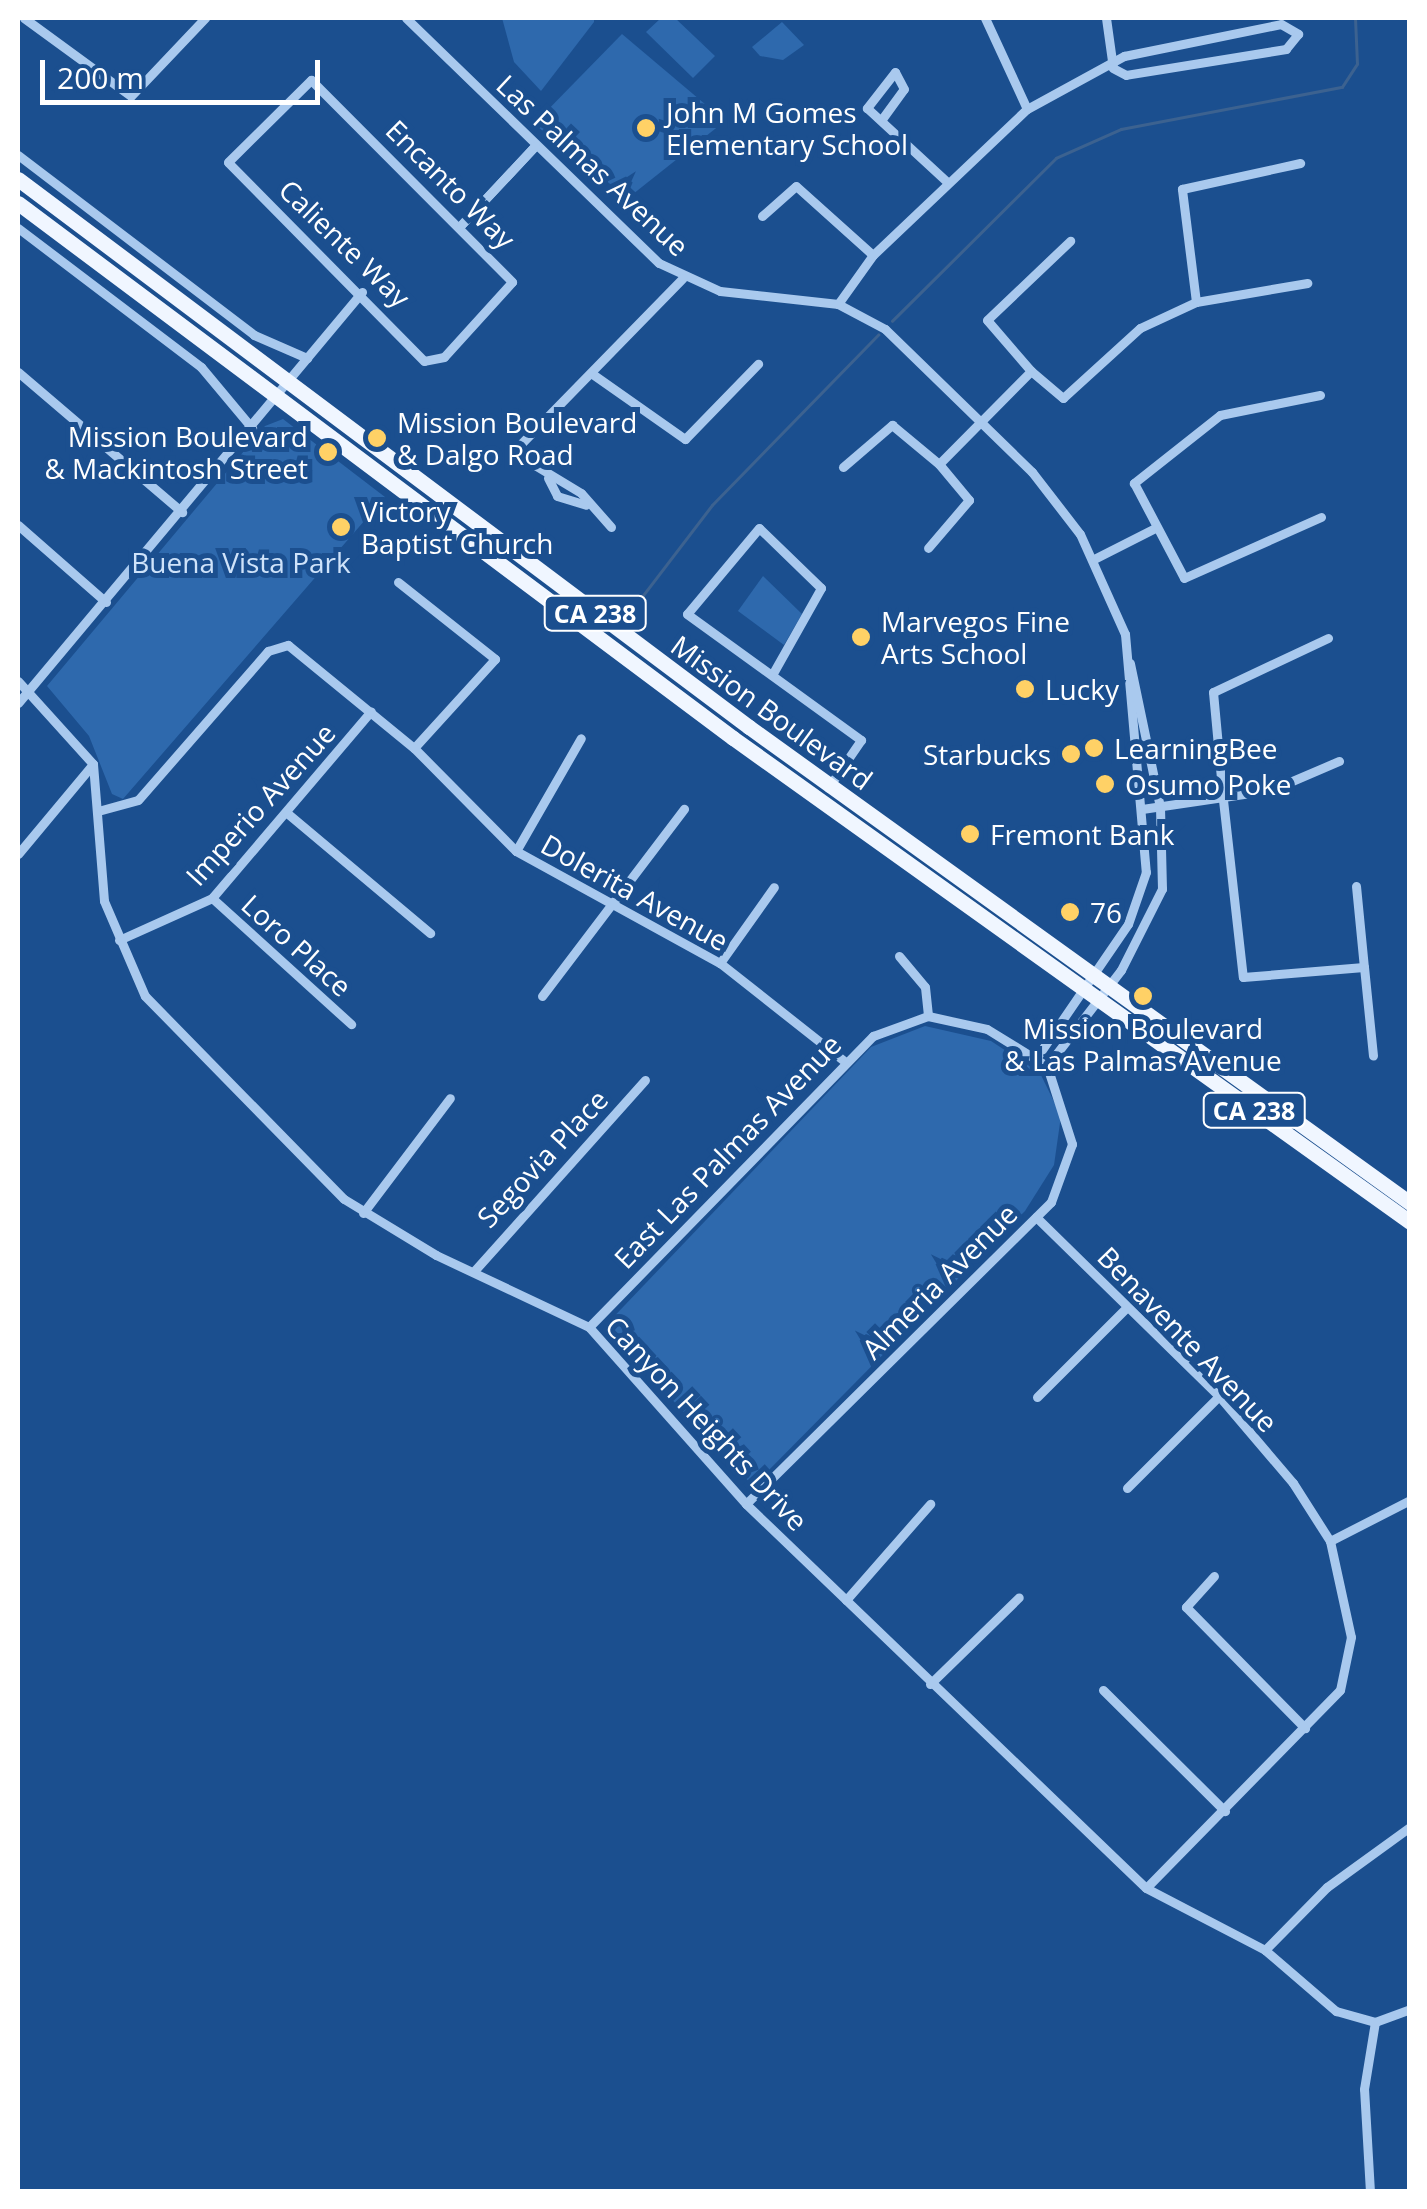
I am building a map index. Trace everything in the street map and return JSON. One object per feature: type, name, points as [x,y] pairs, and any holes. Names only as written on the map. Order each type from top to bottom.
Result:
[{"type":"main road","name":"Mission Boulevard","points":[[18,179],[830,785],[1410,1202]]},
{"type":"main road","name":"Mission Boulevard","points":[[18,203],[819,800],[1410,1222]]},
{"type":"street","points":[[24,18],[131,96],[205,18]]},
{"type":"street","name":"Las Palmas Avenue","points":[[406,18],[535,146],[683,278],[838,304],[904,345],[1056,501],[1094,558],[1130,663],[1160,807],[1160,902],[1109,984],[1091,994]]},
{"type":"street","points":[[985,18],[1027,108]]},
{"type":"street","points":[[1106,18],[1113,68]]},
{"type":"street","points":[[838,304],[873,255],[946,181],[1027,108],[1113,68],[1124,56],[1282,24],[1298,34],[1286,49],[1126,75],[1113,68]]},
{"type":"street","points":[[882,119],[904,89],[895,72],[867,98],[882,119],[946,181]]},
{"type":"street","name":"Caliente Way","points":[[311,80],[228,162],[362,292],[424,361]]},
{"type":"street","name":"Encanto Way","points":[[311,80],[460,224],[512,282],[444,357],[424,361]]},
{"type":"street","points":[[460,224],[535,146]]},
{"type":"street","points":[[18,155],[254,335],[307,358]]},
{"type":"street","points":[[1196,302],[1182,189],[1300,163]]},
{"type":"street","points":[[762,216],[796,186],[873,255]]},
{"type":"street","points":[[18,228],[201,367],[252,428]]},
{"type":"street","points":[[1070,241],[986,320],[1031,371],[1062,398],[1140,328],[1196,302],[1307,283]]},
{"type":"street","points":[[586,506],[581,493],[548,478],[513,452],[683,278]]},
{"type":"street","points":[[18,703],[182,512],[362,292]]},
{"type":"street","points":[[591,373],[684,440],[758,364]]},
{"type":"street","points":[[940,464],[1031,371]]},
{"type":"street","points":[[18,372],[182,512]]},
{"type":"street","points":[[1320,395],[1220,414],[1134,483],[1184,578],[1321,517]]},
{"type":"street","points":[[843,466],[892,424],[940,464],[969,500],[928,548]]},
{"type":"street","points":[[548,478],[557,496],[586,506],[611,526]]},
{"type":"street","points":[[18,525],[106,602]]},
{"type":"street","points":[[772,675],[822,588],[759,528],[687,614],[861,740],[819,800]]},
{"type":"street","points":[[1094,558],[1155,528]]},
{"type":"street","points":[[398,582],[496,659],[414,748]]},
{"type":"street","points":[[1328,638],[1213,692],[1223,800],[1244,977],[1364,967]]},
{"type":"street","name":"Dolerita Avenue","points":[[98,811],[117,812],[148,790],[275,646],[298,650],[414,748],[516,851],[720,963],[843,1060]]},
{"type":"street","name":"Las Palmas Avenue","points":[[1094,974],[1142,891],[1142,808],[1130,663]]},
{"type":"street","points":[[18,681],[93,764],[18,854]]},
{"type":"street","name":"Imperio Avenue","points":[[120,940],[212,898],[371,711]]},
{"type":"street","points":[[516,851],[581,738]]},
{"type":"street","points":[[1142,808],[1223,800],[1339,761]]},
{"type":"street","name":"Canyon Heights Drive","points":[[93,764],[104,901],[145,996],[363,1214],[589,1327],[746,1504],[1146,1888],[1265,1950],[1336,2010],[1375,2022]]},
{"type":"street","points":[[542,996],[615,907],[684,809]]},
{"type":"street","points":[[287,813],[430,932]]},
{"type":"street","points":[[1356,886],[1373,1056]]},
{"type":"street","points":[[720,963],[774,887]]},
{"type":"street","name":"Loro Place","points":[[212,898],[351,1024]]},
{"type":"street","points":[[899,956],[925,987],[928,1016],[986,1029],[1038,1057],[1091,994]]},
{"type":"street","points":[[1047,1066],[1091,994],[1094,974]]},
{"type":"street","name":"East Las Palmas Avenue","points":[[589,1327],[843,1060],[873,1036],[928,1016]]},
{"type":"street","name":"Almeria Avenue","points":[[746,1504],[1036,1217],[1065,1176],[1072,1144],[1047,1066],[1038,1057]]},
{"type":"street","name":"Segovia Place","points":[[475,1270],[645,1080]]},
{"type":"street","points":[[363,1214],[450,1098]]},
{"type":"street","name":"Benavente Avenue","points":[[1036,1217],[1219,1396],[1330,1541],[1351,1636],[1340,1690],[1146,1888]]},
{"type":"street","points":[[1037,1396],[1127,1307]]},
{"type":"street","points":[[1127,1488],[1219,1396]]},
{"type":"street","points":[[1330,1541],[1410,1500]]},
{"type":"street","points":[[846,1600],[930,1504]]},
{"type":"street","points":[[1214,1576],[1186,1607],[1305,1728]]},
{"type":"street","points":[[930,1684],[1020,1597]]},
{"type":"street","points":[[1103,1690],[1225,1811]]},
{"type":"street","points":[[1265,1950],[1327,1887],[1410,1827]]},
{"type":"street","points":[[1370,2192],[1364,2089],[1375,2022],[1410,2010]]},
{"type":"green space","points":[[502,18],[594,18],[594,22],[541,91],[514,62]]},
{"type":"green space","points":[[661,18],[675,18],[715,56],[693,78],[646,32]]},
{"type":"green space","points":[[782,22],[804,45],[783,60],[760,56],[752,47]]},
{"type":"green space","points":[[622,34],[725,121],[628,198],[534,124]]},
{"type":"green space","name":"Buena Vista Park","points":[[283,419],[385,497],[123,799],[112,794],[89,736],[47,686],[265,426]]},
{"type":"green space","points":[[763,576],[802,614],[784,645],[738,611]]},
{"type":"green space","points":[[925,1026],[991,1041],[1040,1073],[1061,1116],[1054,1165],[1025,1211],[753,1486],[604,1327],[871,1047]]},
{"type":"waterway","points":[[892,321],[1056,158],[1121,129],[1342,87],[1357,64],[1355,18]]},
{"type":"waterway","points":[[628,615],[712,505],[878,335]]},
{"type":"place","name":"John M Gomes Elementary School","points":[[646,128]]},
{"type":"place","name":"Mission Boulevard & Dalgo Road","points":[[377,438]]},
{"type":"place","name":"Mission Boulevard & Mackintosh Street","points":[[328,452]]},
{"type":"place","name":"Victory Baptist Church","points":[[341,527]]},
{"type":"place","name":"Marvegos Fine Arts School","points":[[861,637]]},
{"type":"place","name":"Lucky","points":[[1025,689]]},
{"type":"place","name":"LearningBee","points":[[1094,748]]},
{"type":"place","name":"Starbucks","points":[[1071,754]]},
{"type":"place","name":"Osumo Poke","points":[[1105,784]]},
{"type":"place","name":"Fremont Bank","points":[[970,834]]},
{"type":"place","name":"76","points":[[1070,912]]},
{"type":"place","name":"Mission Boulevard & Las Palmas Avenue","points":[[1143,996]]}]
